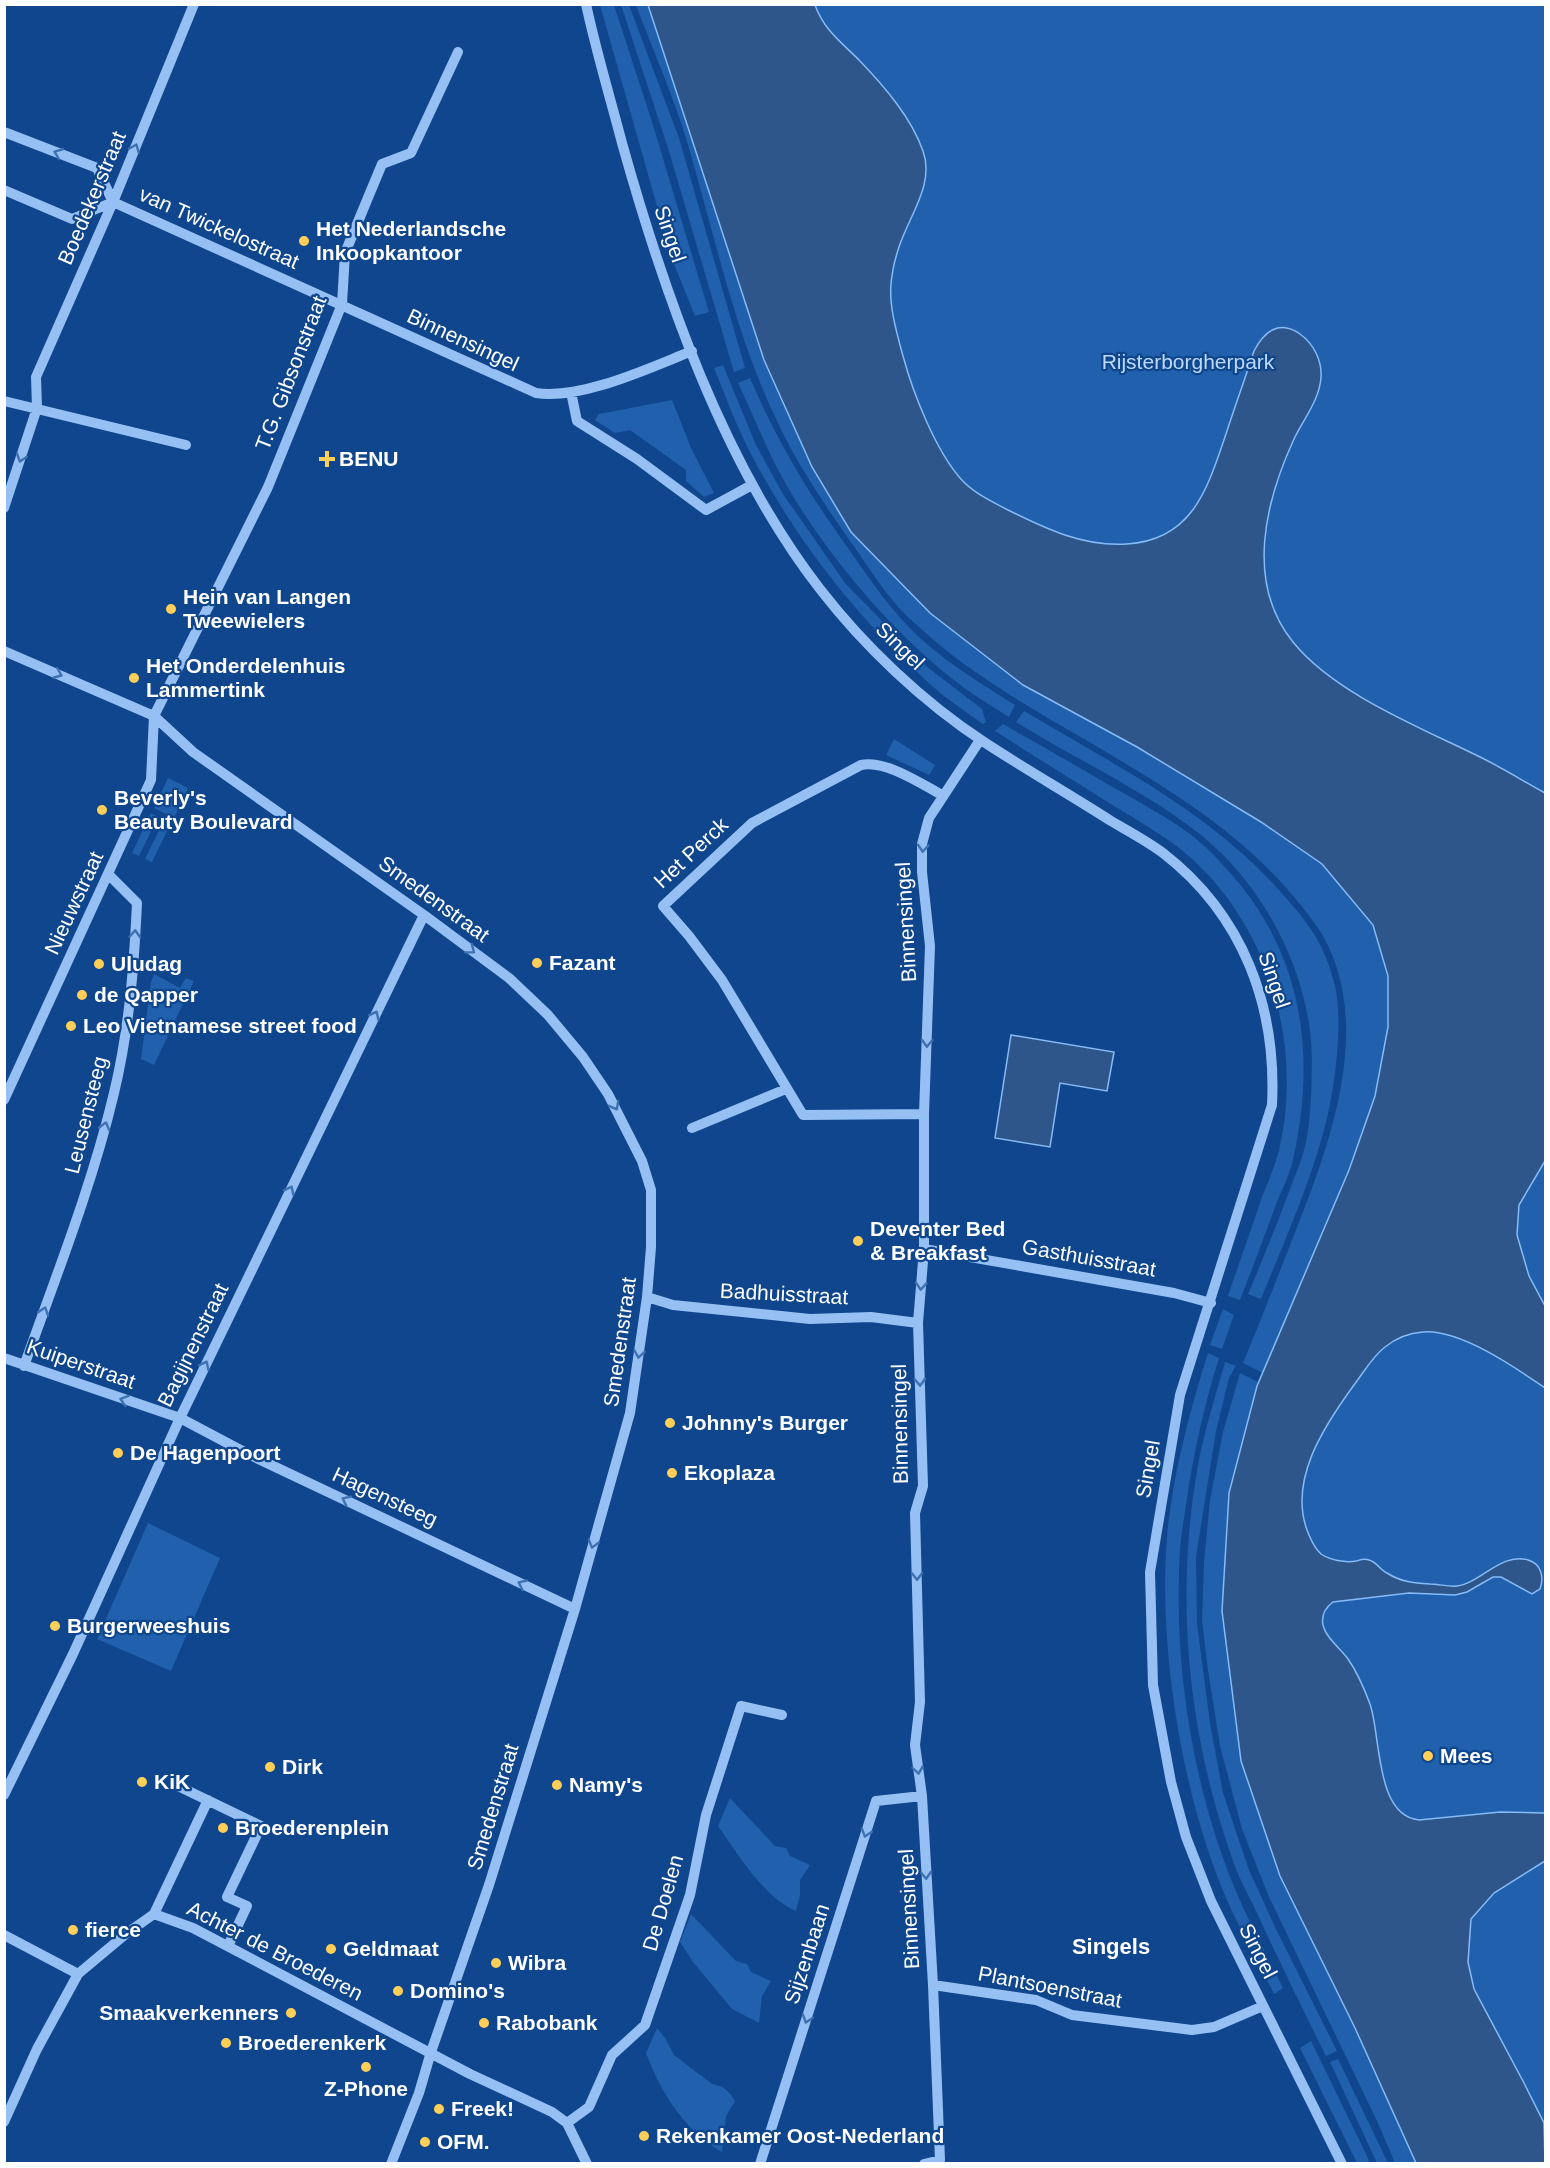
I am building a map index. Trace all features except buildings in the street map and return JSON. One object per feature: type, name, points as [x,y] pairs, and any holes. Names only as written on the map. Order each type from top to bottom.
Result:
[{"type":"street","name":"Boedekerstraat","points":[[37,408],[36,377],[113,202],[194,4]]},
{"type":"street","name":"Singel","points":[[586,4],[593,37],[645,223],[692,351],[752,485],[789,546],[821,590],[865,641],[919,692],[980,740],[1161,852],[1180,867],[1209,897],[1222,915],[1244,951],[1263,999],[1269,1027],[1274,1074],[1272,1105],[1180,1395],[1150,1572],[1153,1685],[1172,1782],[1186,1837],[1211,1901],[1342,2163]]},
{"type":"street","name":"T.G. Gibsonstraat","points":[[154,716],[268,487],[342,304],[345,253],[382,164],[411,153],[458,52]]},
{"type":"street","name":"van Twickelostraat","points":[[4,132],[97,168],[113,202],[342,304]]},
{"type":"street","name":"van Twickelostraat","points":[[4,190],[72,219],[113,202]]},
{"type":"street","name":"Binnensingel","points":[[342,304],[524,390],[548,395],[598,385],[692,351]]},
{"type":"street","points":[[572,392],[577,421],[637,459],[705,510],[752,485]]},
{"type":"street","points":[[4,401],[186,446]]},
{"type":"street","points":[[4,508],[37,408]]},
{"type":"street","points":[[4,651],[154,716]]},
{"type":"street","name":"Nieuwstraat","points":[[4,1100],[151,780],[154,716]]},
{"type":"street","name":"Smedenstraat","points":[[154,716],[193,753],[424,915],[509,978],[548,1015],[583,1057],[608,1094],[638,1152],[651,1190],[651,1247],[647,1297],[630,1413],[575,1609],[489,1885],[419,2093],[391,2163]]},
{"type":"street","name":"Binnensingel","points":[[924,2163],[940,2160],[922,1796],[915,1745],[920,1702],[915,1513],[923,1486],[918,1323],[924,1249],[924,1114],[930,946],[922,872],[922,844],[929,818],[980,740]]},
{"type":"street","name":"Het Perck","points":[[924,1114],[803,1115],[722,980],[663,906],[752,823],[861,765],[872,763],[885,767],[942,795]]},
{"type":"street","name":"Leusensteeg","points":[[24,1366],[87,1189],[115,1092],[130,1000],[137,903],[109,875]]},
{"type":"street","name":"Bagijnenstraat","points":[[4,1795],[73,1654],[180,1418],[424,915]]},
{"type":"street","points":[[692,1128],[786,1089]]},
{"type":"street","name":"Gasthuisstraat","points":[[924,1249],[1174,1293],[1210,1303]]},
{"type":"street","name":"Badhuisstraat","points":[[647,1297],[674,1305],[787,1317],[810,1319],[872,1317],[918,1323]]},
{"type":"street","name":"Kuiperstraat","points":[[4,1358],[180,1418]]},
{"type":"street","name":"Hagensteeg","points":[[180,1418],[248,1454],[575,1609]]},
{"type":"street","name":"De Doelen","points":[[567,2123],[589,2107],[612,2055],[645,2025],[690,1895],[706,1815],[741,1706],[782,1714]]},
{"type":"street","points":[[178,1786],[261,1826],[227,1897],[247,1906],[228,1946]]},
{"type":"street","name":"Sijzenbaan","points":[[760,2163],[876,1801],[922,1796]]},
{"type":"street","points":[[154,1914],[208,1800]]},
{"type":"street","name":"Achter de Broederen","points":[[78,1974],[127,1933],[154,1914],[193,1928],[470,2074],[552,2112],[567,2123]]},
{"type":"street","points":[[4,1935],[78,1974],[37,2049],[4,2122]]},
{"type":"street","name":"Plantsoenstraat","points":[[933,1985],[1036,2000],[1072,2015],[1192,2030],[1214,2027],[1263,2006]]},
{"type":"street","points":[[567,2123],[587,2163]]},
{"type":"green space","points":[[600,5],[614,5],[709,312],[695,316],[672,259]]},
{"type":"green space","points":[[621,5],[629,5],[679,138],[745,368],[734,372],[668,148]]},
{"type":"green space","name":"Rijsterborgherpark","points":[[636,5],[1545,5],[1545,2163],[1395,2163],[1269,1897],[1242,1829],[1220,1746],[1202,1620],[1204,1562],[1210,1500],[1223,1432],[1240,1373],[1258,1382],[1263,1373],[1243,1363],[1306,1205],[1331,1128],[1340,1089],[1346,1049],[1345,1010],[1338,972],[1323,936],[1288,890],[1245,847],[1222,828],[1148,777],[1034,710],[974,671],[914,623],[882,587],[802,468],[762,388],[727,285],[682,127]]},
{"type":"green space","points":[[723,365],[756,445],[783,494],[845,583],[926,666],[982,709],[986,722],[983,724],[951,701],[905,661],[855,607],[810,550],[770,488],[741,435],[714,368]]},
{"type":"green space","points":[[750,378],[783,446],[808,488],[882,596],[930,647],[1015,705],[1009,717],[963,687],[908,640],[855,583],[831,552],[789,489],[768,449],[738,383]]},
{"type":"green space","points":[[672,400],[691,448],[714,493],[704,497],[686,481],[686,470],[630,430],[615,433],[595,420],[599,414]]},
{"type":"green space","points":[[1024,711],[1125,770],[1190,812],[1221,836],[1251,861],[1278,889],[1314,933],[1326,957],[1338,1002],[1338,1040],[1331,1100],[1310,1176],[1261,1299],[1248,1294],[1304,1151],[1309,1121],[1312,1078],[1311,1042],[1304,997],[1296,971],[1272,920],[1257,896],[1222,853],[1179,819],[1134,789],[1016,722]]},
{"type":"green space","points":[[1003,724],[1150,808],[1196,839],[1232,875],[1256,907],[1275,940],[1289,974],[1298,1010],[1303,1046],[1300,1122],[1289,1172],[1240,1300],[1228,1296],[1279,1150],[1285,1111],[1287,1072],[1283,1032],[1274,993],[1261,956],[1242,920],[1219,888],[1192,859],[1154,831],[995,731]]},
{"type":"green space","points":[[894,739],[935,765],[929,775],[886,755]]},
{"type":"green space","points":[[168,778],[188,788],[174,818],[154,808]]},
{"type":"green space","points":[[151,813],[158,817],[139,856],[132,853]]},
{"type":"green space","points":[[164,820],[171,823],[152,862],[145,859]]},
{"type":"green space","points":[[154,974],[180,988],[186,978],[194,981],[154,1065],[141,1059]]},
{"type":"green space","points":[[1223,1309],[1234,1315],[1222,1349],[1210,1345]]},
{"type":"green space","points":[[1208,1353],[1219,1358],[1196,1449],[1180,1550],[1180,1636],[1183,1679],[1197,1766],[1207,1808],[1235,1889],[1283,1988],[1274,1994],[1231,1909],[1199,1821],[1186,1772],[1170,1670],[1165,1571],[1168,1526],[1184,1438]]},
{"type":"green space","points":[[1225,1362],[1236,1366],[1229,1378],[1216,1431],[1196,1557],[1197,1624],[1210,1723],[1223,1793],[1249,1870],[1337,2051],[1326,2056],[1233,1862],[1204,1762],[1196,1714],[1187,1617],[1190,1519],[1202,1443]]},
{"type":"green space","points":[[148,1523],[220,1558],[171,1671],[97,1639]]},
{"type":"green space","points":[[730,1798],[775,1846],[786,1848],[790,1856],[810,1865],[800,1880],[800,1895],[796,1911],[784,1905],[762,1886],[718,1826]]},
{"type":"green space","points":[[691,1914],[736,1961],[747,1964],[751,1972],[771,1981],[762,1996],[759,2023],[732,2009],[693,1962],[680,1942]]},
{"type":"green space","points":[[657,2028],[674,2055],[712,2084],[726,2089],[735,2101],[726,2116],[722,2152],[708,2143],[685,2122],[659,2082],[646,2053]]},
{"type":"green space","points":[[1311,2041],[1370,2163],[1357,2163],[1300,2048]]},
{"type":"green space","points":[[1338,2059],[1388,2163],[1377,2163],[1330,2062]]},
{"type":"shaded area","points":[[648,5],[815,5],[828,29],[896,102],[918,138],[926,163],[923,188],[903,235],[891,279],[892,311],[903,356],[926,420],[951,466],[971,488],[1008,510],[1051,530],[1096,543],[1127,544],[1150,540],[1168,532],[1183,521],[1195,507],[1204,491],[1254,351],[1262,338],[1273,330],[1285,328],[1305,338],[1318,359],[1321,371],[1320,385],[1284,463],[1268,515],[1265,542],[1265,568],[1269,594],[1278,619],[1293,642],[1310,660],[1354,693],[1404,721],[1487,760],[1545,793],[1545,1161],[1519,1205],[1517,1235],[1529,1276],[1545,1306],[1545,1388],[1487,1351],[1454,1337],[1423,1332],[1398,1339],[1380,1351],[1372,1360],[1331,1418],[1312,1456],[1305,1475],[1302,1495],[1303,1515],[1309,1535],[1321,1554],[1333,1559],[1347,1562],[1367,1559],[1385,1572],[1403,1580],[1451,1586],[1466,1584],[1509,1560],[1528,1560],[1533,1562],[1541,1572],[1540,1589],[1532,1594],[1501,1577],[1493,1577],[1467,1592],[1455,1595],[1409,1593],[1333,1602],[1324,1612],[1323,1621],[1327,1634],[1348,1659],[1363,1686],[1370,1704],[1387,1790],[1394,1805],[1405,1815],[1419,1820],[1500,1812],[1545,1813],[1545,1861],[1494,1893],[1471,1919],[1468,1962],[1474,1989],[1544,2123],[1545,2163],[1416,2163],[1355,2028],[1280,1876],[1241,1761],[1222,1611],[1229,1493],[1257,1386],[1349,1170],[1375,1096],[1388,1027],[1388,976],[1373,925],[1322,864],[1261,822],[1137,747],[1023,685],[930,613],[851,532],[812,467],[764,360]]},
{"type":"shaded area","points":[[1011,1035],[1114,1052],[1107,1091],[1060,1083],[1050,1147],[995,1138]]},
{"type":"place","name":"Het Nederlandsche Inkoopkantoor","points":[[304,241]]},
{"type":"place","name":"BENU","points":[[327,459]]},
{"type":"place","name":"Hein van Langen Tweewielers","points":[[171,609]]},
{"type":"place","name":"Het Onderdelenhuis Lammertink","points":[[134,678]]},
{"type":"place","name":"Beverly's Beauty Boulevard","points":[[102,810]]},
{"type":"place","name":"Fazant","points":[[537,963]]},
{"type":"place","name":"Uludag","points":[[99,964]]},
{"type":"place","name":"de Qapper","points":[[82,995]]},
{"type":"place","name":"Leo Vietnamese street food","points":[[71,1026]]},
{"type":"place","name":"Deventer Bed & Breakfast","points":[[858,1241]]},
{"type":"place","name":"Johnny's Burger","points":[[670,1423]]},
{"type":"place","name":"De Hagenpoort","points":[[118,1453]]},
{"type":"place","name":"Ekoplaza","points":[[672,1473]]},
{"type":"place","name":"Burgerweeshuis","points":[[55,1626]]},
{"type":"place","name":"Mees","points":[[1428,1756]]},
{"type":"place","name":"Dirk","points":[[270,1767]]},
{"type":"place","name":"KiK","points":[[142,1782]]},
{"type":"place","name":"Namy's","points":[[557,1785]]},
{"type":"place","name":"Broederenplein","points":[[223,1828]]},
{"type":"place","name":"fierce","points":[[73,1930]]},
{"type":"place","name":"Geldmaat","points":[[331,1949]]},
{"type":"place","name":"Wibra","points":[[496,1963]]},
{"type":"place","name":"Domino's","points":[[398,1991]]},
{"type":"place","name":"Smaakverkenners","points":[[291,2013]]},
{"type":"place","name":"Rabobank","points":[[484,2023]]},
{"type":"place","name":"Broederenkerk","points":[[226,2043]]},
{"type":"place","name":"Z-Phone","points":[[366,2067]]},
{"type":"place","name":"Freek!","points":[[439,2109]]},
{"type":"place","name":"Rekenkamer Oost-Nederland","points":[[644,2136]]},
{"type":"place","name":"OFM.","points":[[425,2142]]},
{"type":"district","name":"Singels","points":[[1111,1946]]}]
